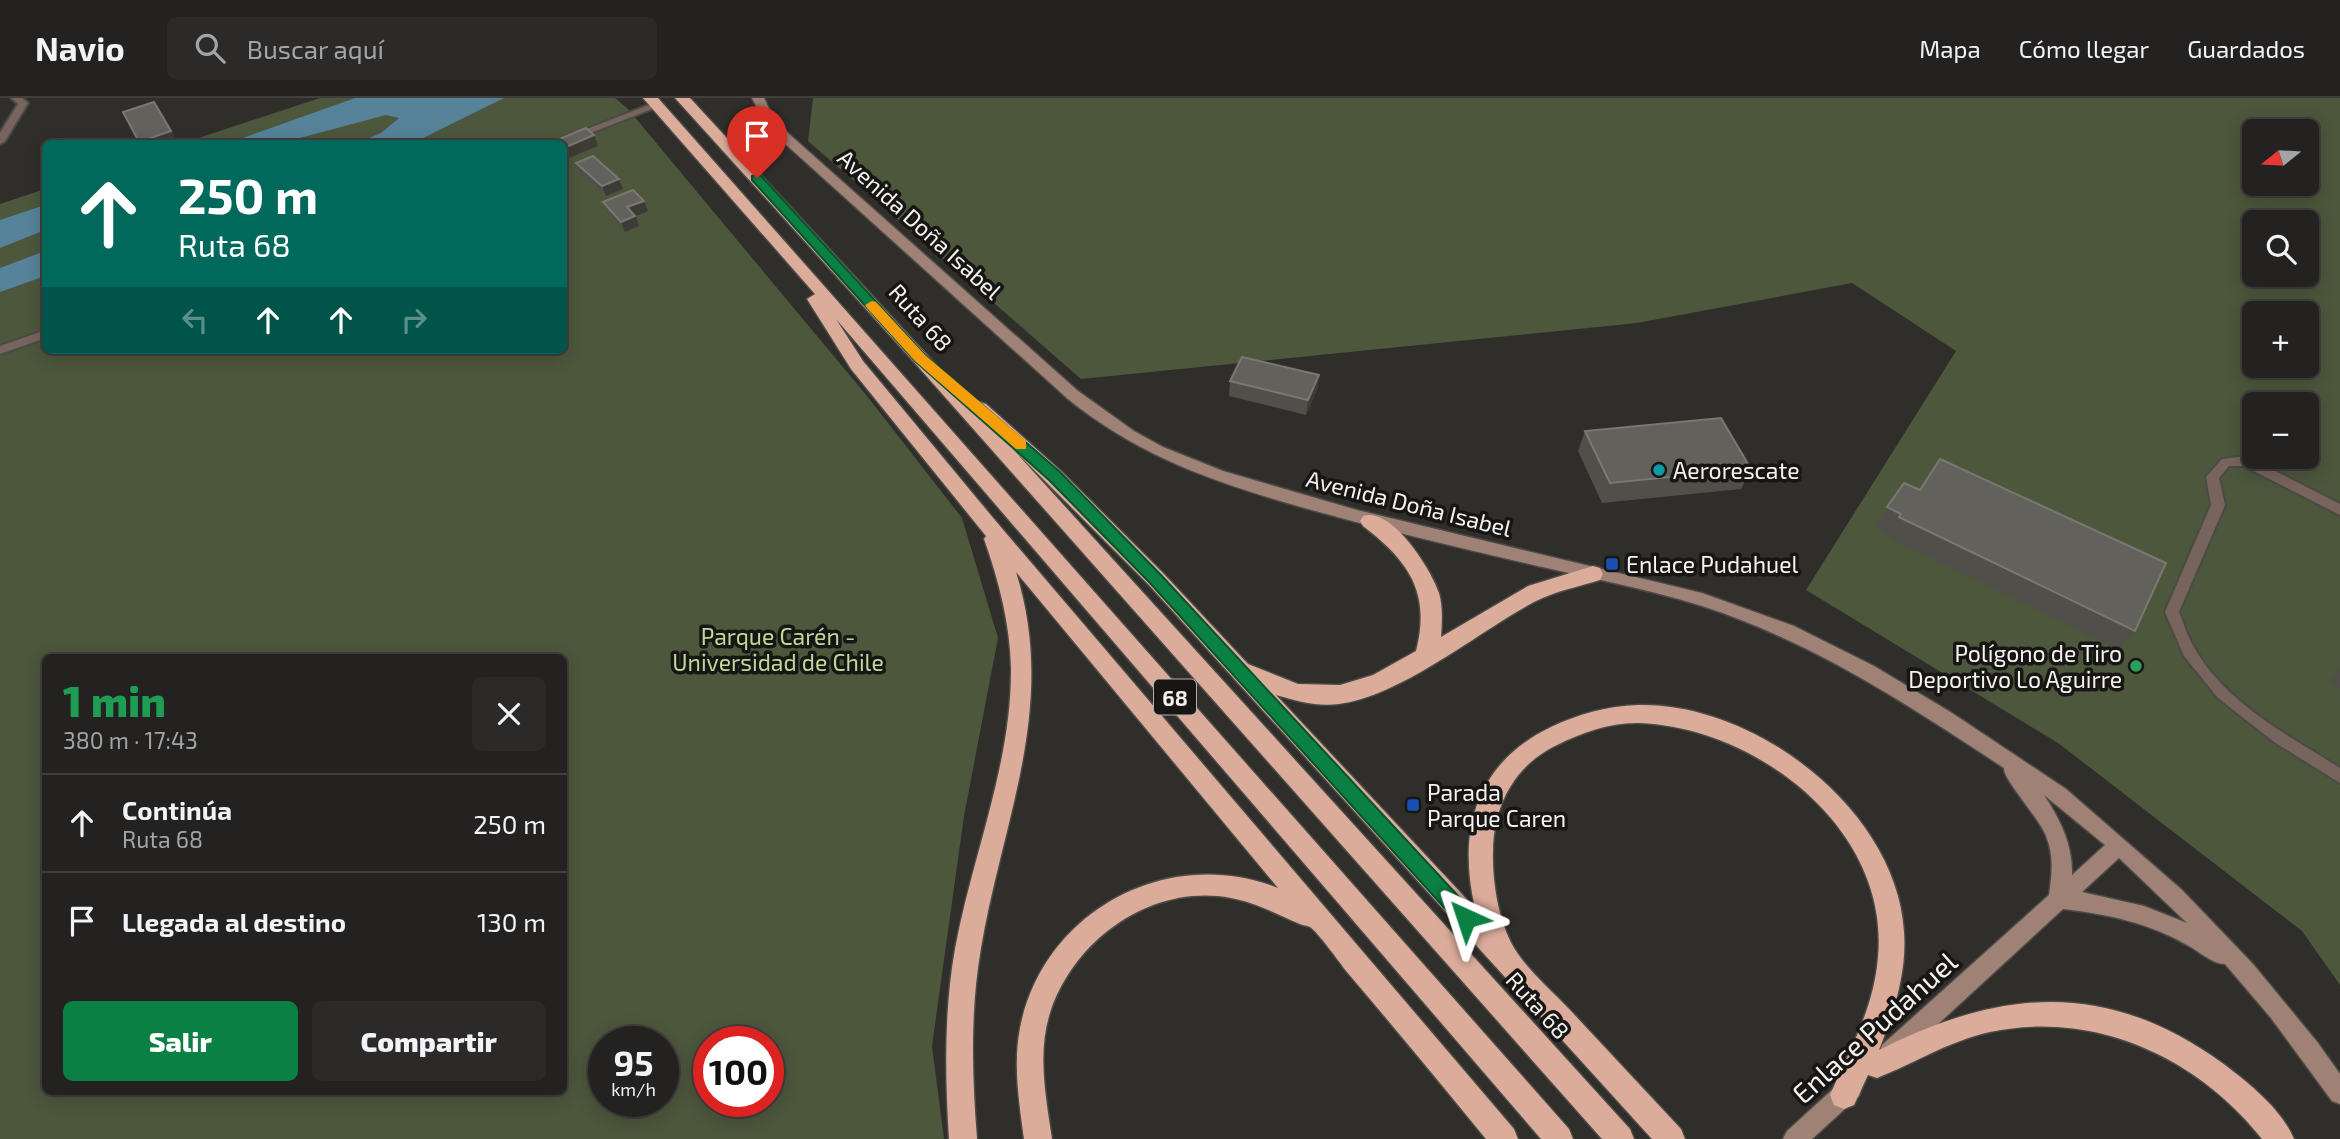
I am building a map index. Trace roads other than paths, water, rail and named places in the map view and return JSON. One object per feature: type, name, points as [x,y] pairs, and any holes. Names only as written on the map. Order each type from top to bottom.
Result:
[{"type":"highway","name":"Ruta 68","points":[[682,98],[920,358],[1620,1139]]},
{"type":"highway","name":"68","points":[[654,102],[1559,1139]]},
{"type":"highway","points":[[791,256],[857,365],[1323,926],[1504,1139]]},
{"type":"highway","points":[[920,358],[1054,476],[1156,579],[1671,1139]]},
{"type":"highway","points":[[1370,521],[1399,543],[1420,571],[1427,587],[1433,622],[1425,657]]},
{"type":"highway","points":[[963,1139],[959,1054],[967,952],[1016,736],[1022,682],[1015,609],[1002,560],[987,524]]},
{"type":"highway","points":[[1237,668],[1286,690],[1330,696],[1360,692],[1375,686],[1531,594],[1593,573]]},
{"type":"highway","points":[[1511,968],[1491,921],[1485,897],[1480,848],[1489,799],[1498,781],[1511,765],[1543,740],[1581,722],[1601,717],[1667,717],[1718,729],[1766,750],[1811,782],[1849,823],[1876,867],[1885,890],[1892,927],[1886,985],[1872,1035],[1844,1095]]},
{"type":"highway","points":[[1038,1139],[1029,1066],[1031,1038],[1038,1011],[1063,958],[1097,921],[1133,901],[1166,891],[1207,884],[1246,888],[1294,908],[1323,926]]},
{"type":"highway","points":[[1877,1065],[1911,1046],[1984,1021],[2040,1012],[2087,1015],[2140,1031],[2196,1060],[2248,1102],[2280,1139]]},
{"type":"street","name":"Avenida Doña Isabel","points":[[758,98],[768,118],[785,137],[1073,395],[1114,428],[1192,468],[1370,521],[1659,588],[1785,629],[1847,658],[1921,700],[2058,795],[2182,904],[2254,979]]},
{"type":"street","points":[[1984,744],[2022,781],[2049,821],[2062,863],[2059,899],[2106,904],[2156,919],[2207,944],[2254,979],[2340,1093]]},
{"type":"street","name":"Enlace Pudahuel","points":[[1795,1139],[2118,846]]},
{"type":"lane","points":[[0,141],[23,103],[16,98]]},
{"type":"lane","points":[[563,140],[654,102]]},
{"type":"lane","points":[[0,350],[42,335]]},
{"type":"lane","points":[[2340,510],[2246,461],[2226,462],[2212,477],[2218,506],[2172,612],[2190,655],[2236,707],[2340,776]]},
{"type":"water","points":[[355,98],[504,98],[419,140],[364,140],[381,133],[399,118],[386,115],[292,140],[237,140]]},
{"type":"water","points":[[42,206],[42,231],[0,248],[0,220]]},
{"type":"water","points":[[42,252],[42,277],[0,292],[0,268]]},
{"type":"place","name":"Aerorescate","points":[[1659,470]]},
{"type":"place","name":"Enlace Pudahuel","points":[[1612,564]]},
{"type":"place","name":"Polígono de Tiro Deportivo Lo Aguirre","points":[[2136,666]]},
{"type":"place","name":"Parada Parque Caren","points":[[1413,805]]},
{"type":"park label","name":"Parque Carén - Universidad de Chile","points":[[778,649]]}]
